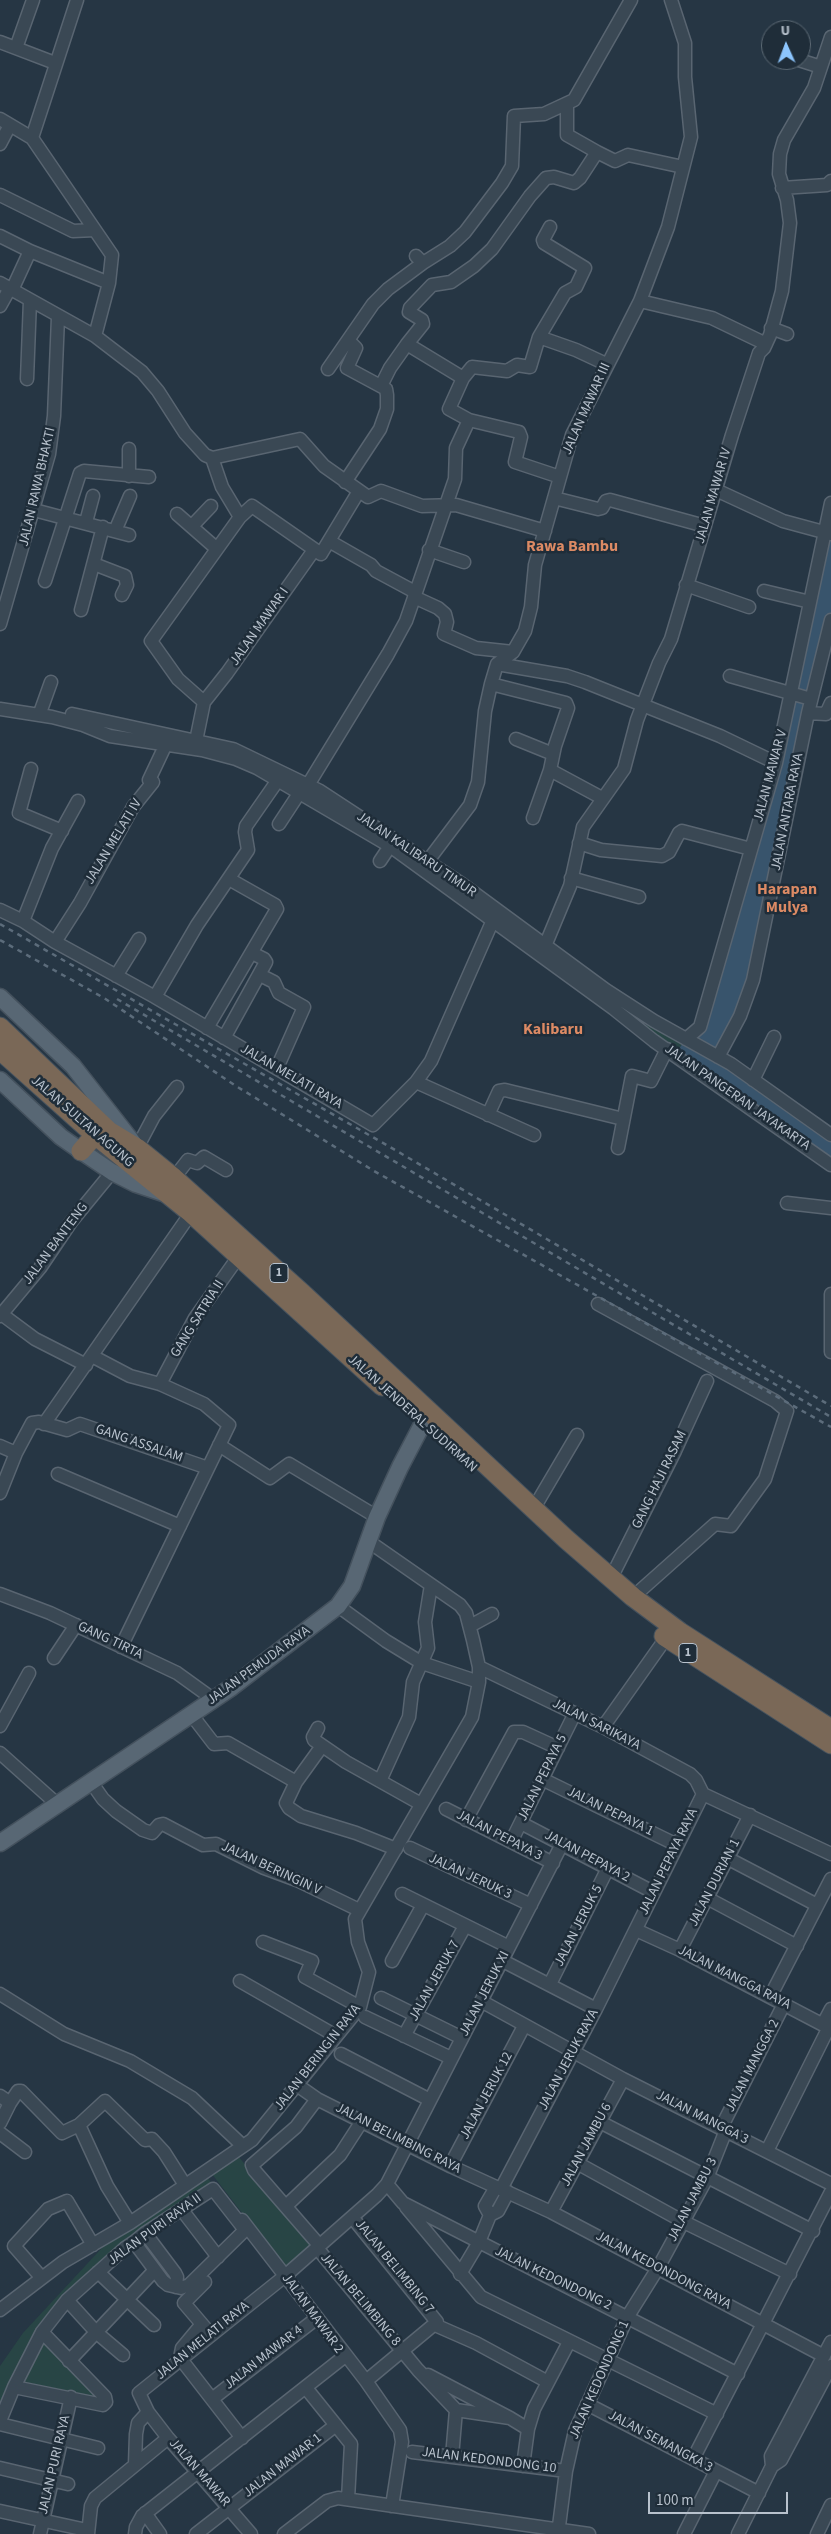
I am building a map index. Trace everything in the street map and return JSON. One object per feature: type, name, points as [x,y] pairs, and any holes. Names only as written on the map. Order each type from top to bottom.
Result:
[{"type":"highway","name":"JALAN SULTAN AGUNG","points":[[2,1029],[102,1133]]},
{"type":"highway","name":"JALAN SULTAN AGUNG","points":[[0,1050],[170,1186]]},
{"type":"highway","name":"JALAN JENDERAL SUDIRMAN","points":[[102,1133],[137,1148],[191,1213],[427,1419],[534,1508],[555,1537],[680,1632],[826,1733]]},
{"type":"highway","points":[[81,1152],[102,1133]]},
{"type":"highway","name":"JALAN JENDERAL SUDIRMAN","points":[[170,1186],[302,1293],[427,1419],[666,1638],[826,1733]]},
{"type":"main road","name":"JALAN JENDERAL SUDIRMAN","points":[[0,997],[73,1066],[137,1148]]},
{"type":"main road","name":"JALAN JENDERAL SUDIRMAN","points":[[0,1080],[61,1137],[112,1172],[136,1184],[170,1186]]},
{"type":"main road","name":"JALAN PEMUDA RAYA","points":[[0,1843],[213,1699],[338,1606],[352,1586],[377,1517],[427,1419]]},
{"type":"street","points":[[16,48],[33,0]]},
{"type":"street","points":[[32,138],[77,0]]},
{"type":"street","points":[[328,369],[373,304],[419,260],[456,241],[502,183],[514,161],[512,140],[514,116],[544,114],[567,105],[574,100],[631,0]]},
{"type":"street","name":"JALAN MAWAR III","points":[[498,664],[520,644],[529,615],[535,565],[572,435],[606,364],[640,301],[664,243],[691,137],[685,77],[685,48],[671,0]]},
{"type":"street","name":"JALAN MAWAR IV","points":[[545,946],[572,878],[583,827],[624,769],[642,706],[658,663],[671,639],[686,585],[695,564],[722,463],[759,354],[766,344],[782,291],[790,223],[779,165],[782,148],[807,102],[831,37]]},
{"type":"street","points":[[0,42],[55,63]]},
{"type":"street","points":[[811,64],[821,67]]},
{"type":"street","points":[[567,105],[566,134],[597,152],[615,161],[628,155],[683,167]]},
{"type":"street","points":[[0,144],[5,122],[32,138],[112,255],[109,283],[98,338]]},
{"type":"street","points":[[380,386],[407,344],[423,324],[409,310],[430,287],[434,284],[451,282],[474,266],[492,249],[530,196],[546,178],[554,177],[572,183],[578,181],[597,152]]},
{"type":"street","points":[[782,188],[827,185],[831,181]]},
{"type":"street","points":[[0,195],[73,231],[95,230]]},
{"type":"street","points":[[550,227],[544,243],[584,268],[576,287],[566,291],[539,337],[530,367],[517,365],[507,371],[471,367],[463,378],[450,409],[469,420],[519,432],[521,437],[515,462],[560,477]]},
{"type":"street","points":[[0,236],[30,251],[109,283]]},
{"type":"street","points":[[0,306],[7,287],[30,251]]},
{"type":"street","points":[[7,287],[98,338],[142,372],[158,391],[184,433],[205,454],[212,458],[222,487],[240,517]]},
{"type":"street","points":[[27,379],[30,300]]},
{"type":"street","points":[[640,301],[712,318],[766,344]]},
{"type":"street","name":"JALAN RAWA BHAKTI","points":[[0,624],[34,510],[52,432],[58,316]]},
{"type":"street","points":[[771,328],[787,334]]},
{"type":"street","points":[[539,337],[576,350],[606,364]]},
{"type":"street","points":[[346,482],[359,464],[384,419],[387,391],[347,368],[356,348],[348,340]]},
{"type":"street","points":[[407,344],[463,378]]},
{"type":"street","points":[[279,824],[304,788],[388,654],[406,620],[444,505],[455,479],[456,448],[469,420]]},
{"type":"street","points":[[212,458],[300,439],[324,466],[368,497],[381,492],[422,506],[456,506],[545,530]]},
{"type":"street","points":[[129,449],[129,476]]},
{"type":"street","points":[[45,581],[81,472],[149,477]]},
{"type":"street","points":[[716,490],[768,515],[828,533]]},
{"type":"street","points":[[199,745],[204,702],[178,679],[151,641],[240,517],[252,506],[321,554],[359,491]]},
{"type":"street","points":[[86,522],[93,496]]},
{"type":"street","points":[[81,610],[94,564],[109,529],[130,496]]},
{"type":"street","points":[[554,498],[598,509],[602,508],[606,500],[610,500],[705,526]]},
{"type":"street","name":"JALAN MAWAR V","points":[[686,1039],[700,1027],[776,763],[802,696],[810,602],[828,533],[831,503]]},
{"type":"street","points":[[192,526],[212,506]]},
{"type":"street","points":[[34,510],[67,517],[129,535]]},
{"type":"street","points":[[177,514],[217,549]]},
{"type":"street","points":[[329,541],[372,565],[376,571],[438,608],[445,614],[448,622],[444,634],[476,648],[513,652]]},
{"type":"street","name":"JALAN MAWAR I","points":[[204,702],[227,673],[314,550]]},
{"type":"street","points":[[429,550],[464,562]]},
{"type":"street","points":[[94,564],[125,576],[127,585],[122,595]]},
{"type":"street","points":[[686,585],[750,608]]},
{"type":"street","points":[[764,591],[810,602]]},
{"type":"street","name":"JALAN ANTARA RAYA","points":[[718,1057],[740,1016],[753,980],[808,713],[802,696],[831,620]]},
{"type":"street","points":[[427,862],[470,805],[478,782],[485,712],[491,684],[498,664],[567,676],[720,736],[776,763]]},
{"type":"street","points":[[730,676],[802,696]]},
{"type":"street","points":[[41,710],[51,682]]},
{"type":"street","points":[[491,684],[566,703],[568,708],[553,754],[550,770],[532,818]]},
{"type":"street","name":"JALAN KALIBARU TIMUR","points":[[0,703],[41,710],[168,739],[233,749],[366,820],[462,884],[545,946],[619,1005],[642,1032]]},
{"type":"street","points":[[808,713],[826,714],[831,703]]},
{"type":"street","name":"JALAN KALIBARU TIMUR","points":[[0,709],[84,721]]},
{"type":"street","name":"JALAN MELATI IV","points":[[54,942],[80,903],[133,807],[153,782],[149,780],[168,739]]},
{"type":"street","points":[[516,739],[553,754]]},
{"type":"street","name":"JALAN KALIBARU TIMUR","points":[[199,745],[278,780],[304,788],[619,1005],[654,1021],[718,1057]]},
{"type":"street","points":[[31,769],[19,813],[62,831]]},
{"type":"street","points":[[550,770],[602,798]]},
{"type":"street","points":[[155,998],[197,925],[248,850],[245,832],[247,824],[278,780]]},
{"type":"street","points":[[23,921],[52,848],[78,801]]},
{"type":"street","points":[[579,843],[601,850],[662,856],[669,852],[682,831],[751,849]]},
{"type":"street","points":[[380,861],[390,846]]},
{"type":"street","points":[[572,878],[639,897]]},
{"type":"street","points":[[207,1028],[277,909],[275,905],[229,879]]},
{"type":"street","name":"JALAN MELATI RAYA","points":[[0,910],[23,921],[54,942],[155,998],[373,1125],[416,1082],[439,1045],[457,998],[493,920]]},
{"type":"street","points":[[116,976],[139,939]]},
{"type":"street","points":[[224,1038],[260,975],[266,960],[252,953]]},
{"type":"street","points":[[260,975],[274,982],[279,992],[304,1007],[277,1068]]},
{"type":"street","points":[[642,1032],[648,1023],[654,1021]]},
{"type":"street","name":"JALAN PANGERAN JAYAKARTA","points":[[642,1032],[831,1165]]},
{"type":"street","points":[[753,1080],[774,1037]]},
{"type":"street","points":[[618,1148],[632,1076],[651,1081],[667,1049]]},
{"type":"street","name":"JALAN PANGERAN JAYAKARTA","points":[[718,1057],[831,1135]]},
{"type":"street","points":[[416,1082],[534,1135]]},
{"type":"street","points":[[137,1148],[154,1116],[177,1086]]},
{"type":"street","points":[[488,1115],[499,1092],[505,1090],[623,1119]]},
{"type":"street","points":[[170,1186],[188,1160],[197,1163],[204,1157],[226,1170]]},
{"type":"street","name":"JALAN BANTENG","points":[[1,1314],[40,1268],[71,1222],[112,1172]]},
{"type":"street","points":[[787,1203],[831,1208]]},
{"type":"street","points":[[0,1493],[16,1453],[32,1423],[44,1424],[89,1361],[138,1286],[191,1213]]},
{"type":"street","name":"GANG SATRIA II","points":[[160,1384],[195,1318],[239,1256]]},
{"type":"street","points":[[831,1294],[831,1352]]},
{"type":"street","points":[[598,1304],[787,1409],[765,1478],[731,1526],[715,1524],[633,1597]]},
{"type":"street","points":[[1,1314],[35,1339],[130,1376],[160,1384],[204,1404],[228,1425],[121,1647]]},
{"type":"street","name":"GANG HAJI RASAM","points":[[611,1578],[675,1451],[707,1381]]},
{"type":"street","name":"GANG ASSALAM","points":[[44,1424],[67,1430],[80,1424],[208,1468]]},
{"type":"street","points":[[534,1508],[577,1435]]},
{"type":"street","points":[[219,1445],[270,1478],[289,1464],[377,1517]]},
{"type":"street","points":[[0,1446],[16,1453]]},
{"type":"street","points":[[58,1474],[180,1526]]},
{"type":"street","name":"JALAN BERINGIN RAYA","points":[[0,2310],[41,2277],[130,2223],[243,2146],[275,2113],[306,2091],[336,2036],[363,2012],[369,1972],[356,1931],[355,1919],[472,1717],[479,1682],[485,1669],[466,1613],[460,1605],[368,1541]]},
{"type":"street","points":[[380,1781],[408,1717],[413,1682],[428,1648],[425,1622],[431,1586]]},
{"type":"street","name":"GANG TIRTA","points":[[0,1594],[76,1625],[177,1672],[213,1699]]},
{"type":"street","points":[[338,1606],[386,1642],[422,1663],[479,1682]]},
{"type":"street","points":[[470,1626],[492,1614]]},
{"type":"street","points":[[54,1658],[76,1625]]},
{"type":"street","points":[[603,1727],[666,1638]]},
{"type":"street","name":"JALAN SARIKAYA","points":[[485,1669],[603,1727],[690,1774],[696,1780],[703,1794]]},
{"type":"street","points":[[0,1726],[29,1673]]},
{"type":"street","name":"JALAN PEPAYA 5","points":[[511,1842],[575,1713]]},
{"type":"street","points":[[191,1714],[214,1744],[228,1743],[296,1782]]},
{"type":"street","points":[[318,1728],[313,1737],[322,1746],[421,1804]]},
{"type":"street","points":[[466,1820],[514,1732],[523,1732],[558,1748]]},
{"type":"street","points":[[322,1746],[296,1782],[286,1802],[288,1808],[301,1816],[356,1833],[396,1849]]},
{"type":"street","points":[[0,1753],[57,1804]]},
{"type":"street","name":"JALAN PEPAYA 1","points":[[542,1779],[677,1845]]},
{"type":"street","name":"JALAN BERINGIN V","points":[[91,1782],[103,1799],[116,1811],[143,1830],[152,1833],[159,1825],[163,1824],[203,1845],[216,1844],[273,1872],[300,1881],[359,1910]]},
{"type":"street","points":[[703,1794],[831,1854]]},
{"type":"street","name":"JALAN PEPAYA RAYA","points":[[636,1930],[653,1892],[703,1794]]},
{"type":"street","name":"JALAN PEPAYA 3","points":[[446,1809],[552,1863]]},
{"type":"street","name":"JALAN DURIAN 1","points":[[680,1950],[750,1815]]},
{"type":"street","name":"JALAN PEPAYA 2","points":[[521,1823],[653,1892]]},
{"type":"street","name":"JALAN JERUK XI","points":[[352,2217],[387,2184],[562,1844]]},
{"type":"street","name":"JALAN JERUK 3","points":[[410,1848],[530,1905]]},
{"type":"street","points":[[727,1858],[818,1905]]},
{"type":"street","name":"JALAN JERUK 5","points":[[550,1984],[608,1868]]},
{"type":"street","points":[[770,1997],[831,1879]]},
{"type":"street","points":[[402,1894],[509,1947]]},
{"type":"street","points":[[707,1898],[796,1946]]},
{"type":"street","points":[[392,1960],[423,1905]]},
{"type":"street","name":"JALAN JERUK 7","points":[[404,2036],[465,1926]]},
{"type":"street","name":"JALAN MANGGA RAYA","points":[[636,1930],[680,1950],[827,2027]]},
{"type":"street","name":"JALAN JERUK RAYA","points":[[460,2274],[478,2242],[490,2215],[485,2206],[501,2189],[636,1930]]},
{"type":"street","points":[[263,1942],[312,1961],[305,1977],[404,2036],[451,2058]]},
{"type":"street","points":[[503,1961],[596,2009]]},
{"type":"street","points":[[240,1981],[336,2036]]},
{"type":"street","points":[[0,1994],[64,2034],[130,2061],[192,2098],[243,2146]]},
{"type":"street","points":[[381,1998],[462,2038]]},
{"type":"street","name":"JALAN MANGGA 3","points":[[481,2001],[623,2079],[831,2184]]},
{"type":"street","name":"JALAN MANGGA 2","points":[[724,2129],[784,2004]]},
{"type":"street","points":[[767,2152],[827,2027],[831,2009]]},
{"type":"street","name":"JALAN JERUK 12","points":[[450,2166],[524,2026]]},
{"type":"street","points":[[341,2054],[430,2100]]},
{"type":"street","name":"JALAN JAMBU 6","points":[[551,2212],[623,2079]]},
{"type":"street","points":[[0,2123],[5,2099],[20,2091],[59,2132],[79,2126],[105,2101],[145,2140],[152,2139],[164,2152],[185,2185]]},
{"type":"street","name":"JALAN BELIMBING RAYA","points":[[306,2091],[450,2166],[501,2189]]},
{"type":"street","name":"JALAN BELIMBING 8","points":[[306,2091],[296,2127],[252,2165],[403,2352],[456,2410]]},
{"type":"street","points":[[286,2206],[340,2155],[362,2121]]},
{"type":"street","points":[[600,2122],[812,2231]]},
{"type":"street","points":[[79,2126],[107,2186],[130,2223]]},
{"type":"street","name":"JALAN JAMBU 3","points":[[658,2268],[707,2178],[724,2129]]},
{"type":"street","points":[[0,2133],[25,2152]]},
{"type":"street","points":[[578,2163],[684,2222],[790,2274]]},
{"type":"street","name":"JALAN MAWAR 2","points":[[145,2513],[345,2356],[285,2276],[249,2232],[206,2171]]},
{"type":"street","points":[[387,2184],[481,2297],[608,2362],[717,2414]]},
{"type":"street","name":"JALAN PURI RAYA II","points":[[0,2423],[14,2387],[42,2332],[67,2300],[145,2233],[213,2189],[249,2232]]},
{"type":"street","name":"JALAN KEDONDONG RAYA","points":[[501,2189],[551,2212],[658,2268],[764,2324],[827,2361]]},
{"type":"street","points":[[693,2459],[831,2192]]},
{"type":"street","points":[[41,2277],[14,2246],[48,2209],[67,2201],[93,2245]]},
{"type":"street","name":"JALAN KEDONDONG 2","points":[[403,2203],[628,2316],[738,2374]]},
{"type":"street","points":[[182,2210],[218,2257]]},
{"type":"street","name":"JALAN MELATI RAYA","points":[[148,2412],[139,2393],[180,2358],[285,2276],[352,2217]]},
{"type":"street","name":"JALAN BELIMBING 7","points":[[352,2217],[435,2322]]},
{"type":"street","points":[[134,2242],[154,2271],[168,2285],[181,2288],[190,2285],[218,2257],[249,2232]]},
{"type":"street","points":[[210,2334],[185,2301],[249,2232]]},
{"type":"street","points":[[145,2233],[175,2273],[177,2277],[176,2287]]},
{"type":"street","name":"JALAN KEDONDONG 1","points":[[559,2532],[571,2442],[628,2316],[658,2268]]},
{"type":"street","points":[[69,2361],[154,2271]]},
{"type":"street","points":[[98,2272],[154,2325]]},
{"type":"street","points":[[67,2300],[97,2333],[123,2355]]},
{"type":"street","name":"JALAN MAWAR 4","points":[[212,2399],[317,2318]]},
{"type":"street","points":[[366,2381],[403,2352],[435,2322],[459,2337],[476,2343],[548,2382]]},
{"type":"street","points":[[202,2324],[182,2348],[180,2358],[242,2438]]},
{"type":"street","points":[[14,2387],[103,2405],[106,2402],[105,2398],[42,2332]]},
{"type":"street","points":[[523,2466],[528,2429],[534,2409],[569,2342]]},
{"type":"street","points":[[738,2534],[772,2466],[781,2460],[800,2412],[827,2361],[831,2342]]},
{"type":"street","points":[[345,2356],[366,2381],[400,2430],[403,2438],[398,2507]]},
{"type":"street","points":[[418,2370],[528,2429]]},
{"type":"street","points":[[306,2388],[336,2424],[352,2447],[348,2499]]},
{"type":"street","name":"JALAN PURI RAYA","points":[[41,2528],[71,2397]]},
{"type":"street","name":"JALAN SEMANGKA 3","points":[[588,2404],[759,2493]]},
{"type":"street","points":[[452,2456],[456,2410],[510,2418]]},
{"type":"street","points":[[135,2464],[138,2423],[148,2412]]},
{"type":"street","name":"JALAN MAWAR","points":[[148,2412],[251,2534]]},
{"type":"street","points":[[0,2423],[98,2448]]},
{"type":"street","name":"JALAN MAWAR 1","points":[[196,2534],[336,2424]]},
{"type":"street","points":[[0,2511],[41,2528],[85,2532],[91,2506],[95,2498],[168,2438]]},
{"type":"street","name":"JALAN KEDONDONG 10","points":[[412,2452],[566,2471]]},
{"type":"street","points":[[0,2468],[68,2484]]},
{"type":"street","points":[[684,2534],[716,2471]]},
{"type":"street","points":[[284,2534],[326,2501],[348,2499],[559,2532],[589,2534]]},
{"type":"street","points":[[817,2534],[831,2505]]},
{"type":"street","points":[[134,2534],[139,2519],[145,2513],[160,2534]]},
{"type":"green space","points":[[648,1023],[686,1039],[675,1054],[645,1026]]},
{"type":"green space","points":[[238,2156],[311,2245],[285,2269],[212,2174]]},
{"type":"green space","points":[[205,2174],[213,2185],[71,2291],[0,2413],[0,2366],[23,2333],[112,2237]]},
{"type":"green space","points":[[41,2336],[105,2400],[17,2385]]},
{"type":"water","points":[[831,503],[831,617],[753,980],[718,1057],[831,1135],[831,1165],[675,1054],[686,1039],[700,1027],[751,849]]},
{"type":"railway","points":[[0,924],[390,1147],[831,1406]]},
{"type":"railway","points":[[0,940],[104,998],[236,1086],[374,1171],[831,1427]]},
{"type":"railway","points":[[117,999],[831,1417]]},
{"type":"district","name":"Rawa Bambu","points":[[572,547]]},
{"type":"district","name":"Harapan Mulya","points":[[787,899]]},
{"type":"district","name":"Kalibaru","points":[[553,1030]]}]
